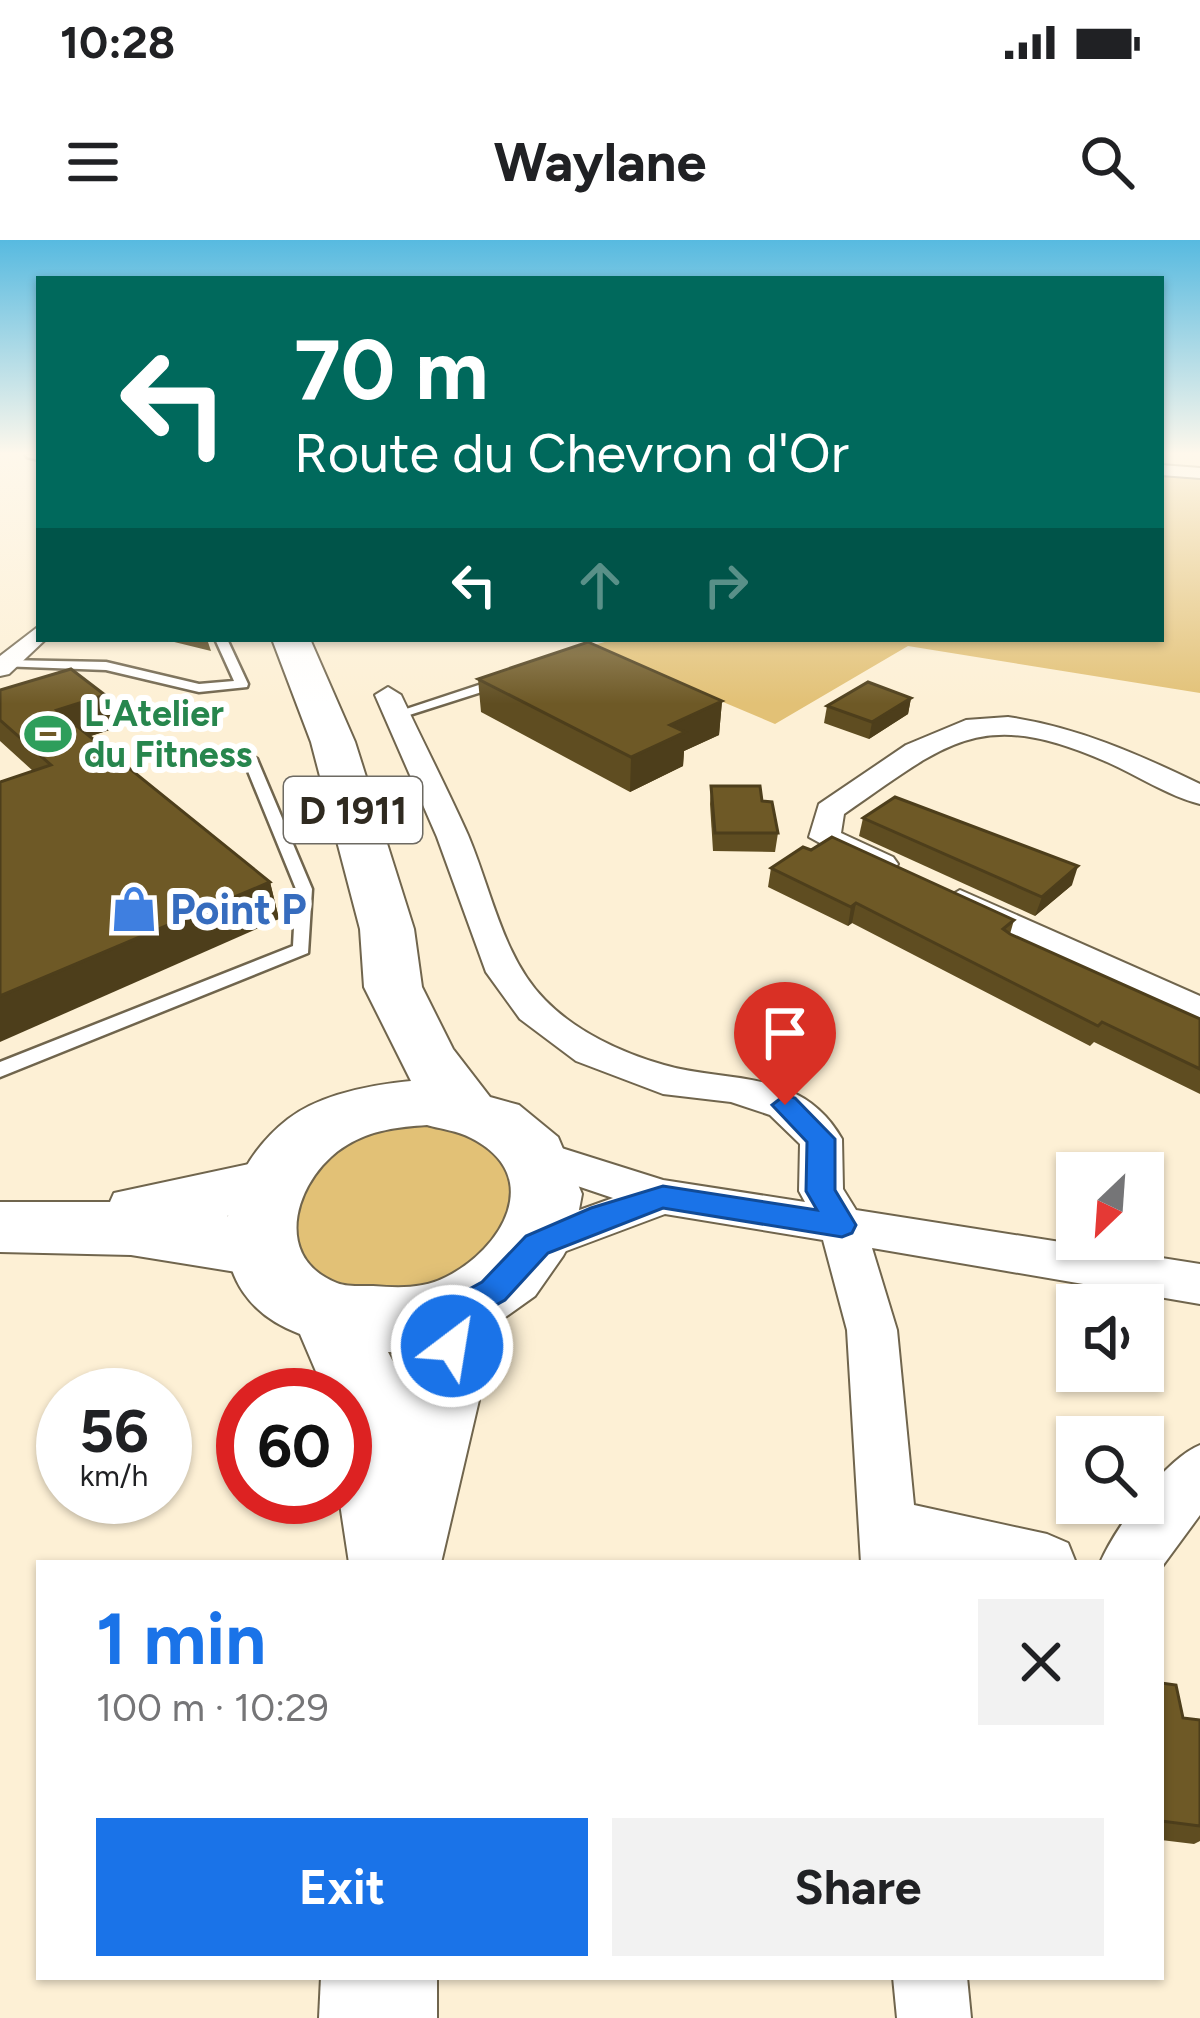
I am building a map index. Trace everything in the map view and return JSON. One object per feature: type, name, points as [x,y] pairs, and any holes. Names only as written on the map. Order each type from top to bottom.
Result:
[{"type":"main road","name":"D 1911","points":[[292,642],[333,742],[387,929],[393,986],[427,1058],[464,1107]]},
{"type":"main road","name":"D 1911","points":[[352,1115],[393,986]]},
{"type":"main road","points":[[428,1102],[464,1107],[518,1134],[536,1156],[547,1183],[548,1213],[537,1244],[494,1291],[462,1308],[418,1321],[371,1324],[329,1314],[297,1299],[274,1276],[264,1217],[288,1155],[317,1132],[352,1115],[389,1105],[428,1102]]},
{"type":"main road","points":[[0,1227],[72,1223],[204,1236],[264,1217]]},
{"type":"main road","points":[[395,1560],[462,1308]]},
{"type":"main road","points":[[329,1314],[365,1387],[394,1560]]},
{"type":"main road","points":[[378,2018],[380,1980]]},
{"type":"street","points":[[3,667],[36,636]]},
{"type":"street","points":[[393,705],[454,837],[504,972],[533,1010],[590,1052],[663,1080],[735,1088],[785,1105],[821,1139],[820,1191],[842,1225],[872,1330],[888,1545],[1020,1560]]},
{"type":"street","points":[[1200,795],[1096,746],[1043,730],[991,727],[949,733],[830,810],[825,837],[1200,1012]]},
{"type":"street","points":[[536,1156],[663,1197],[1200,1284]]},
{"type":"street","points":[[537,1244],[601,1216],[663,1197]]},
{"type":"street","points":[[1131,1560],[1200,1471]]},
{"type":"street","points":[[930,1980],[934,2018]]},
{"type":"lane","points":[[3,667],[106,666],[200,688],[242,684],[222,642]]},
{"type":"lane","points":[[393,705],[515,677]]},
{"type":"lane","points":[[0,1070],[302,949],[304,889],[250,759]]},
{"type":"shaded area","points":[[1164,538],[1200,538],[1200,693],[908,646],[775,724],[590,646],[605,642],[1164,642]]},
{"type":"shaded area","points":[[450,1124],[509,1162],[513,1228],[450,1284],[355,1291],[316,1272],[293,1242],[304,1174],[368,1129]]},
{"type":"building","points":[[588,642],[722,701],[670,725],[685,732],[631,757],[478,679]]},
{"type":"building","name":"Point P","points":[[71,669],[105,695],[57,710],[270,882],[0,996],[0,782],[51,765],[0,720],[0,690]]},
{"type":"building","points":[[868,682],[911,698],[872,722],[827,706]]},
{"type":"building","points":[[711,786],[760,786],[762,801],[772,802],[778,833],[715,833]]},
{"type":"building","points":[[895,797],[1078,866],[1042,897],[863,818]]},
{"type":"building","points":[[832,837],[1014,920],[1003,929],[1010,934],[1200,1019],[1200,1069],[1102,1022],[1098,1026],[856,903],[851,907],[771,868],[803,847],[811,850]]},
{"type":"building","points":[[1164,1683],[1176,1685],[1183,1718],[1200,1720],[1200,1826],[1164,1821]]},
{"type":"place","name":"L'Atelier du Fitness","points":[[48,734]]},
{"type":"place","name":"Point P","points":[[134,909]]},
{"type":"route","points":[[452,1346],[462,1308],[494,1291],[537,1244],[601,1216],[663,1197],[842,1225],[820,1191],[821,1139],[785,1105]]}]
